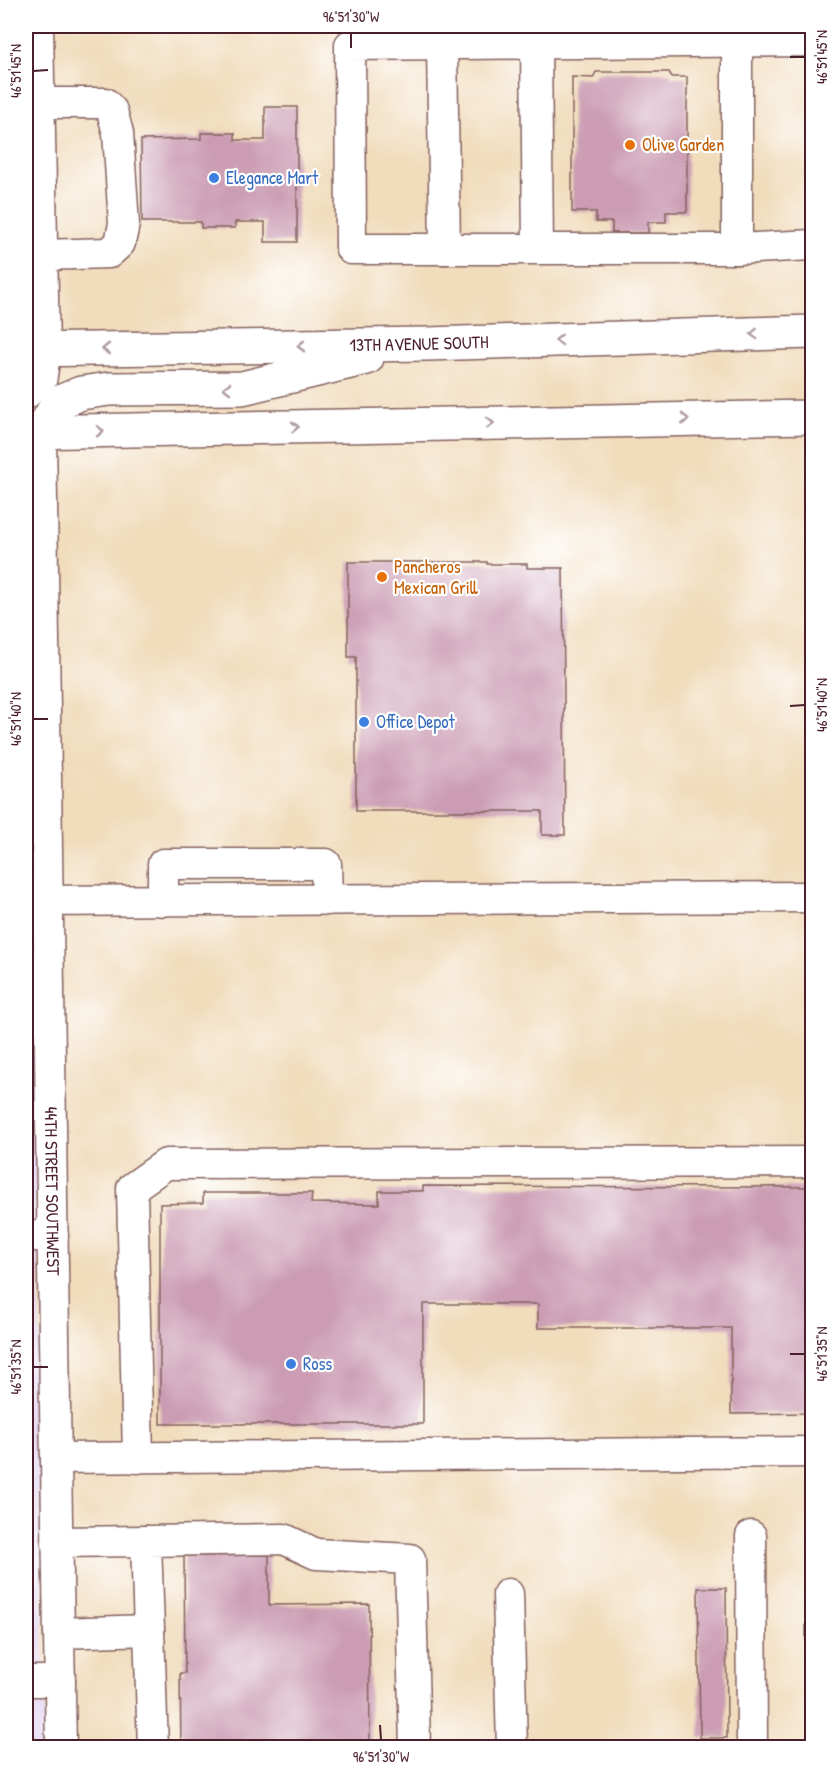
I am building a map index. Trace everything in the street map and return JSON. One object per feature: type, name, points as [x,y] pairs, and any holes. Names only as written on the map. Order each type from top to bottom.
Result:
[{"type":"main road","name":"13TH AVENUE SOUTH","points":[[35,350],[427,344],[813,332]]},
{"type":"main road","points":[[33,432],[58,403],[81,393],[109,389],[242,388],[427,344]]},
{"type":"main road","points":[[26,392],[40,380],[35,350]]},
{"type":"main road","points":[[33,432],[813,417]]},
{"type":"street","points":[[35,350],[42,255],[40,103],[32,70],[38,26]]},
{"type":"street","points":[[737,41],[737,249]]},
{"type":"street","points":[[813,41],[350,45],[351,249],[737,249],[813,245]]},
{"type":"street","points":[[536,43],[538,248]]},
{"type":"street","points":[[442,44],[445,249]]},
{"type":"street","points":[[40,103],[105,103],[112,111],[118,133],[124,224],[120,243],[108,253],[42,255]]},
{"type":"street","name":"44TH STREET SOUTHWEST","points":[[33,432],[43,633],[37,901],[39,1236],[56,1458],[61,1748]]},
{"type":"street","points":[[37,901],[813,897]]},
{"type":"street","points":[[138,1458],[132,1188],[166,1164],[813,1162]]},
{"type":"street","points":[[56,1458],[813,1452]]},
{"type":"street","points":[[752,1536],[752,1748]]},
{"type":"street","points":[[57,1542],[284,1539],[316,1554],[410,1559],[415,1748]]},
{"type":"street","points":[[146,1541],[153,1748]]},
{"type":"street","points":[[507,1594],[512,1748]]},
{"type":"street","points":[[59,1633],[149,1630]]},
{"type":"street","points":[[26,1681],[60,1681]]},
{"type":"shaded area","points":[[26,445],[28,445],[45,1747],[26,1748]]},
{"type":"building","name":"Olive Garden","points":[[596,72],[669,72],[672,77],[687,77],[687,212],[666,212],[666,222],[648,222],[648,233],[612,233],[612,222],[596,222],[596,212],[572,212],[572,77],[593,78]]},
{"type":"building","points":[[265,107],[297,107],[297,242],[265,242],[265,222],[235,222],[235,228],[201,228],[201,222],[142,222],[141,140],[201,139],[201,133],[235,133],[235,140],[265,140]]},
{"type":"building","points":[[348,562],[487,562],[487,564],[527,564],[527,568],[563,568],[565,835],[542,835],[542,811],[356,811],[356,657],[348,657]]},
{"type":"building","points":[[423,1186],[812,1187],[812,1413],[731,1414],[731,1328],[538,1328],[538,1304],[423,1304],[423,1424],[160,1424],[160,1204],[203,1203],[203,1193],[312,1193],[311,1203],[379,1204],[379,1191],[423,1191]]},
{"type":"building","points":[[269,1555],[269,1605],[369,1604],[370,1748],[181,1748],[180,1673],[185,1673],[184,1556]]},
{"type":"building","points":[[698,1588],[726,1588],[727,1738],[700,1738]]},
{"type":"building","points":[[806,1624],[812,1624],[812,1640],[806,1640]]},
{"type":"building","points":[[806,1656],[812,1656],[812,1679],[806,1679]]},
{"type":"place","name":"Olive Garden","points":[[630,145]]},
{"type":"place","name":"Elegance Mart","points":[[214,178]]},
{"type":"place","name":"Pancheros Mexican Grill","points":[[382,577]]},
{"type":"place","name":"Office Depot","points":[[364,722]]},
{"type":"place","name":"Ross","points":[[291,1364]]}]
